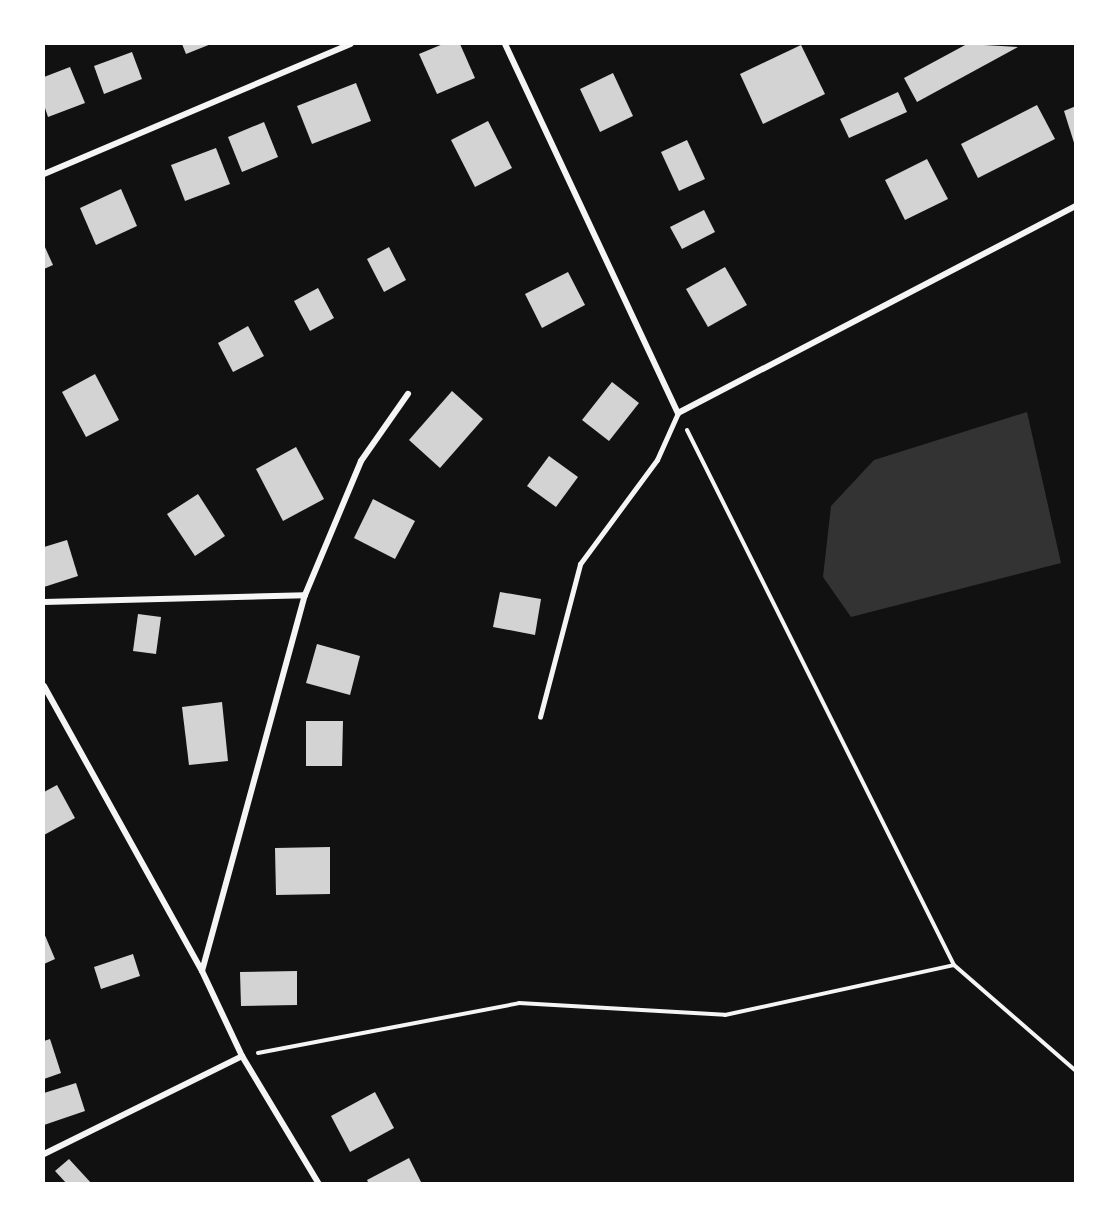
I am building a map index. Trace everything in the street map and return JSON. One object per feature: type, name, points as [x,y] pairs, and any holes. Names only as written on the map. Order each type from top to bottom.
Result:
[{"type":"street","points":[[44,174],[351,44]]},
{"type":"street","points":[[505,44],[678,413],[1076,206]]},
{"type":"street","points":[[202,971],[305,595],[360,461],[408,394]]},
{"type":"street","points":[[44,602],[305,595]]},
{"type":"street","points":[[44,686],[202,971],[242,1056],[319,1184]]},
{"type":"street","points":[[44,1154],[242,1056]]},
{"type":"lane","points":[[540,717],[580,564],[657,460],[678,413]]},
{"type":"path","points":[[678,413],[954,965],[1076,1071]]},
{"type":"path","points":[[242,1056],[519,1004],[725,1015],[954,965]]},
{"type":"shaded area","points":[[1027,412],[1061,563],[851,617],[823,577],[831,506],[874,460]]},
{"type":"building","points":[[182,44],[211,44],[186,54]]},
{"type":"building","points":[[443,44],[460,44],[475,78],[437,94],[419,54]]},
{"type":"building","points":[[967,44],[1018,47],[917,102],[904,78]]},
{"type":"building","points":[[801,45],[825,94],[763,124],[740,74]]},
{"type":"building","points":[[132,52],[142,79],[104,94],[94,66]]},
{"type":"building","points":[[70,67],[85,103],[48,117],[44,105],[44,77]]},
{"type":"building","points":[[613,73],[633,116],[600,132],[580,89]]},
{"type":"building","points":[[356,83],[371,121],[312,144],[297,106]]},
{"type":"building","points":[[898,92],[907,112],[849,138],[840,119]]},
{"type":"building","points":[[1037,105],[1055,139],[978,178],[961,144]]},
{"type":"building","points":[[1076,106],[1076,146],[1075,146],[1064,111]]},
{"type":"building","points":[[488,121],[512,168],[475,187],[451,140]]},
{"type":"building","points":[[264,122],[278,157],[242,172],[228,137]]},
{"type":"building","points":[[687,140],[705,179],[679,191],[661,152]]},
{"type":"building","points":[[216,148],[230,184],[185,201],[171,165]]},
{"type":"building","points":[[927,159],[948,199],[905,220],[885,180]]},
{"type":"building","points":[[121,189],[137,226],[96,245],[80,208]]},
{"type":"building","points":[[704,210],[715,232],[682,249],[670,227]]},
{"type":"building","points":[[44,245],[53,265],[44,269]]},
{"type":"building","points":[[389,247],[406,280],[384,292],[367,259]]},
{"type":"building","points":[[725,267],[747,305],[708,327],[686,289]]},
{"type":"building","points":[[568,272],[585,305],[542,328],[525,294]]},
{"type":"building","points":[[318,288],[334,318],[310,331],[294,301]]},
{"type":"building","points":[[248,326],[264,356],[233,372],[218,343]]},
{"type":"building","points":[[95,374],[119,420],[86,437],[62,392]]},
{"type":"building","points":[[612,382],[639,403],[609,441],[582,420]]},
{"type":"building","points":[[452,391],[483,419],[440,468],[409,440]]},
{"type":"building","points":[[296,447],[324,499],[283,521],[256,469]]},
{"type":"building","points":[[549,456],[578,477],[556,507],[527,486]]},
{"type":"building","points":[[198,494],[225,536],[195,556],[167,514]]},
{"type":"building","points":[[373,499],[415,521],[395,559],[354,538]]},
{"type":"building","points":[[67,540],[78,576],[44,587],[44,547]]},
{"type":"building","points":[[500,592],[541,599],[535,635],[493,627]]},
{"type":"building","points":[[138,614],[161,617],[156,654],[133,651]]},
{"type":"building","points":[[317,644],[360,656],[350,695],[306,683]]},
{"type":"building","points":[[222,702],[228,761],[189,765],[182,707]]},
{"type":"building","points":[[306,721],[343,721],[342,766],[306,766]]},
{"type":"building","points":[[57,785],[75,818],[44,835],[44,792]]},
{"type":"building","points":[[330,847],[330,894],[276,895],[275,848]]},
{"type":"building","points":[[44,933],[55,959],[44,964]]},
{"type":"building","points":[[133,954],[140,976],[101,989],[94,967]]},
{"type":"building","points":[[297,971],[297,1005],[241,1006],[240,972]]},
{"type":"building","points":[[50,1039],[61,1073],[44,1079],[44,1041]]},
{"type":"building","points":[[76,1083],[85,1111],[44,1125],[44,1093]]},
{"type":"building","points":[[375,1092],[394,1128],[350,1152],[331,1116]]},
{"type":"building","points":[[409,1158],[422,1184],[369,1184],[367,1180]]},
{"type":"building","points":[[69,1159],[92,1184],[67,1184],[55,1171]]}]
